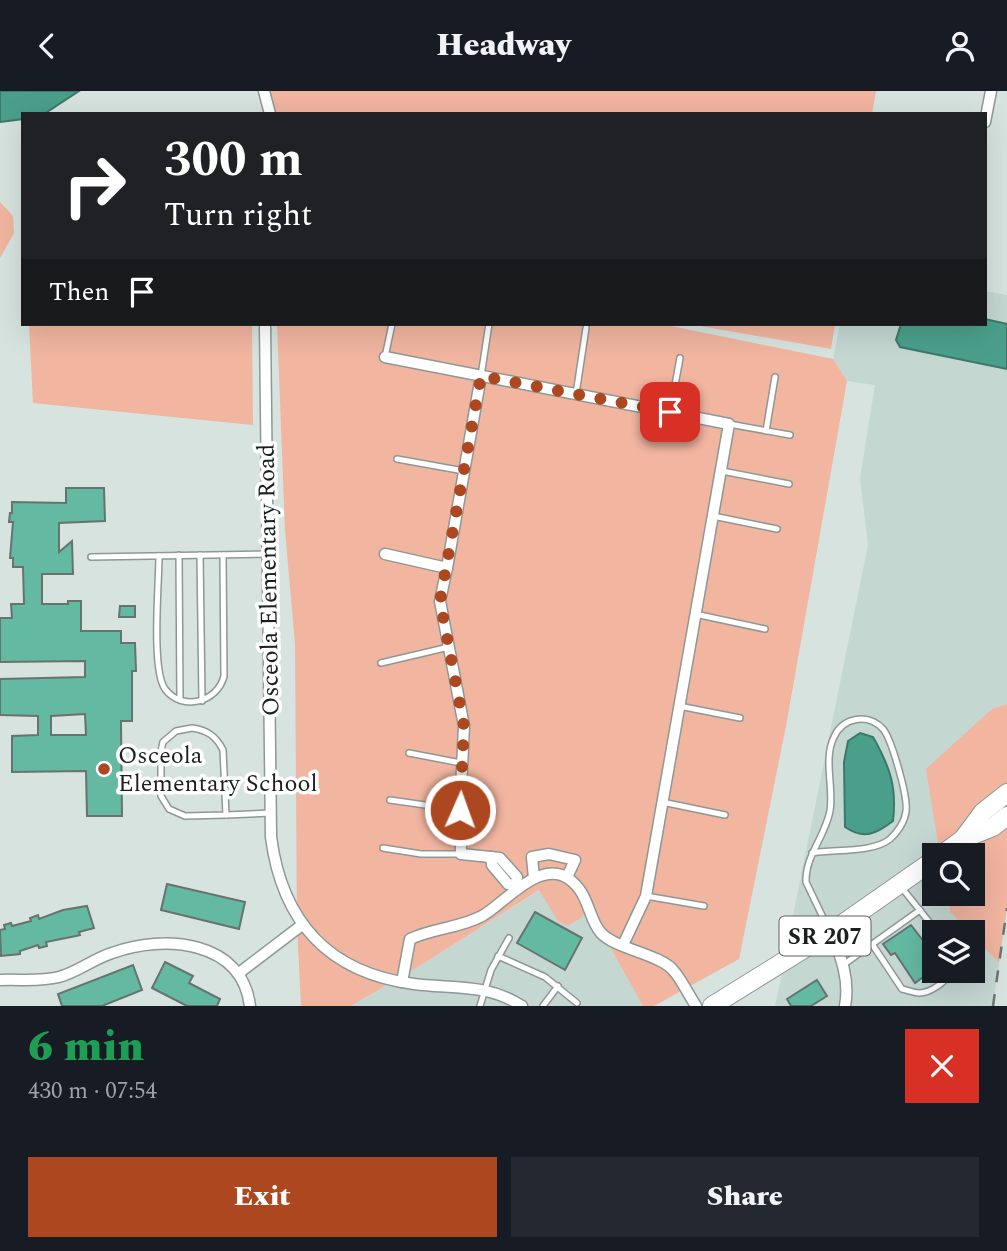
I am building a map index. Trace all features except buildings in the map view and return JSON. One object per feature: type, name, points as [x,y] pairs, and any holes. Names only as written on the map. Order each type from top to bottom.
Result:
[{"type":"highway","points":[[963,839],[983,812],[1007,793]]},
{"type":"highway","points":[[958,843],[993,827],[1007,815]]},
{"type":"highway","name":"SR 207","points":[[712,1006],[831,932],[922,869]]},
{"type":"street","points":[[264,91],[270,112]]},
{"type":"street","points":[[987,112],[991,91]]},
{"type":"street","name":"Osceola Elementary Road","points":[[265,326],[271,837],[278,876],[302,925],[345,961],[377,977],[402,982],[484,989],[522,1006]]},
{"type":"street","points":[[385,358],[729,424],[646,896],[623,945]]},
{"type":"street","points":[[481,376],[440,601],[464,726],[461,763],[461,854],[491,857],[492,865],[508,884],[518,886]]},
{"type":"street","points":[[386,554],[447,568]]},
{"type":"street","points":[[534,878],[532,857],[549,854],[575,860],[567,877]]},
{"type":"street","points":[[402,982],[410,939],[425,932],[482,916],[518,886],[551,873],[567,877],[581,889],[601,933],[671,968],[696,1006]]},
{"type":"street","points":[[239,973],[302,925]]},
{"type":"street","points":[[831,932],[847,984],[845,1006]]},
{"type":"street","points":[[0,980],[30,981],[60,977],[113,952],[151,944],[170,944],[203,949],[227,960],[239,973],[248,992],[250,1006]]},
{"type":"lane","points":[[385,358],[393,326]]},
{"type":"lane","points":[[481,376],[489,326]]},
{"type":"lane","points":[[576,394],[586,328]]},
{"type":"lane","points":[[670,412],[680,358]]},
{"type":"lane","points":[[766,431],[775,377]]},
{"type":"lane","points":[[729,424],[790,435]]},
{"type":"lane","points":[[397,459],[464,471]]},
{"type":"lane","points":[[722,471],[789,484]]},
{"type":"lane","points":[[713,516],[777,529]]},
{"type":"lane","points":[[91,557],[268,554]]},
{"type":"lane","points":[[180,555],[180,700]]},
{"type":"lane","points":[[200,555],[202,701]]},
{"type":"lane","points":[[159,556],[160,679],[169,694],[180,700],[202,701],[216,692],[224,676],[223,555]]},
{"type":"lane","points":[[695,614],[765,629]]},
{"type":"lane","points":[[381,663],[449,647]]},
{"type":"lane","points":[[679,706],[740,718]]},
{"type":"lane","points":[[812,853],[881,844],[890,839],[903,821],[906,801],[891,745],[884,730],[874,722],[866,719],[847,722],[833,739],[830,812],[808,861],[806,882],[831,932]]},
{"type":"lane","points":[[226,814],[223,750],[219,742],[201,730],[180,729],[172,733],[165,739],[161,751],[161,796],[166,805],[185,816],[271,813]]},
{"type":"lane","points":[[409,753],[461,763]]},
{"type":"lane","points":[[390,800],[460,810]]},
{"type":"lane","points":[[662,801],[725,815]]},
{"type":"lane","points":[[383,848],[461,854]]},
{"type":"lane","points":[[901,885],[928,920]]},
{"type":"lane","points":[[646,896],[704,906]]},
{"type":"lane","points":[[843,965],[920,910]]},
{"type":"lane","points":[[481,1006],[484,989],[509,938]]},
{"type":"lane","points":[[872,944],[902,989],[920,993],[940,983]]},
{"type":"lane","points":[[498,956],[531,970],[558,986],[577,1003]]},
{"type":"lane","points":[[543,1006],[558,986]]},
{"type":"shaded area","points":[[0,91],[79,91],[47,112],[21,112],[21,119],[0,122]]},
{"type":"shaded area","points":[[264,91],[876,91],[872,112],[270,112]]},
{"type":"shaded area","points":[[0,202],[13,216],[14,233],[0,258]]},
{"type":"shaded area","points":[[987,291],[1007,295],[1007,324],[987,319]]},
{"type":"shaded area","points":[[987,319],[1007,324],[1007,369],[900,347],[896,340],[900,326],[987,326]]},
{"type":"shaded area","points":[[29,326],[252,326],[253,425],[33,403]]},
{"type":"shaded area","points":[[277,326],[671,326],[833,359],[847,381],[786,726],[739,959],[654,1006],[643,1006],[588,908],[581,918],[567,926],[558,921],[539,890],[351,1006],[301,1006],[297,926],[295,644],[285,530]]},
{"type":"shaded area","points":[[700,326],[835,326],[831,349]]},
{"type":"shaded area","points":[[840,326],[900,326],[896,340],[901,347],[1007,369],[1007,704],[992,709],[941,843],[922,843],[922,861],[785,955],[868,545],[860,478],[875,385],[847,381],[833,359]]},
{"type":"shaded area","points":[[1007,704],[1007,786],[960,834],[947,843],[938,843],[926,769],[992,709]]},
{"type":"shaded area","points":[[860,733],[873,737],[888,768],[893,787],[893,821],[870,834],[858,833],[845,827],[844,762],[848,741]]},
{"type":"shaded area","points":[[1007,822],[1007,908],[999,963],[985,948],[985,920],[958,920],[950,912],[949,906],[985,906],[985,843],[971,843]]},
{"type":"shaded area","points":[[922,874],[922,906],[949,906],[950,912],[958,920],[922,920],[922,983],[985,983],[985,948],[999,963],[993,1006],[849,1006],[852,984],[845,952],[837,934]]},
{"type":"shaded area","points":[[540,890],[587,907],[643,1006],[351,1006],[426,962]]},
{"type":"shaded area","points":[[828,940],[842,985],[840,1006],[775,1006],[783,969]]},
{"type":"railway","points":[[993,1006],[1007,908]]},
{"type":"place","name":"Osceola Elementary School","points":[[104,769]]},
{"type":"route","points":[[460,810],[464,726],[440,601],[481,376],[670,412]]}]
